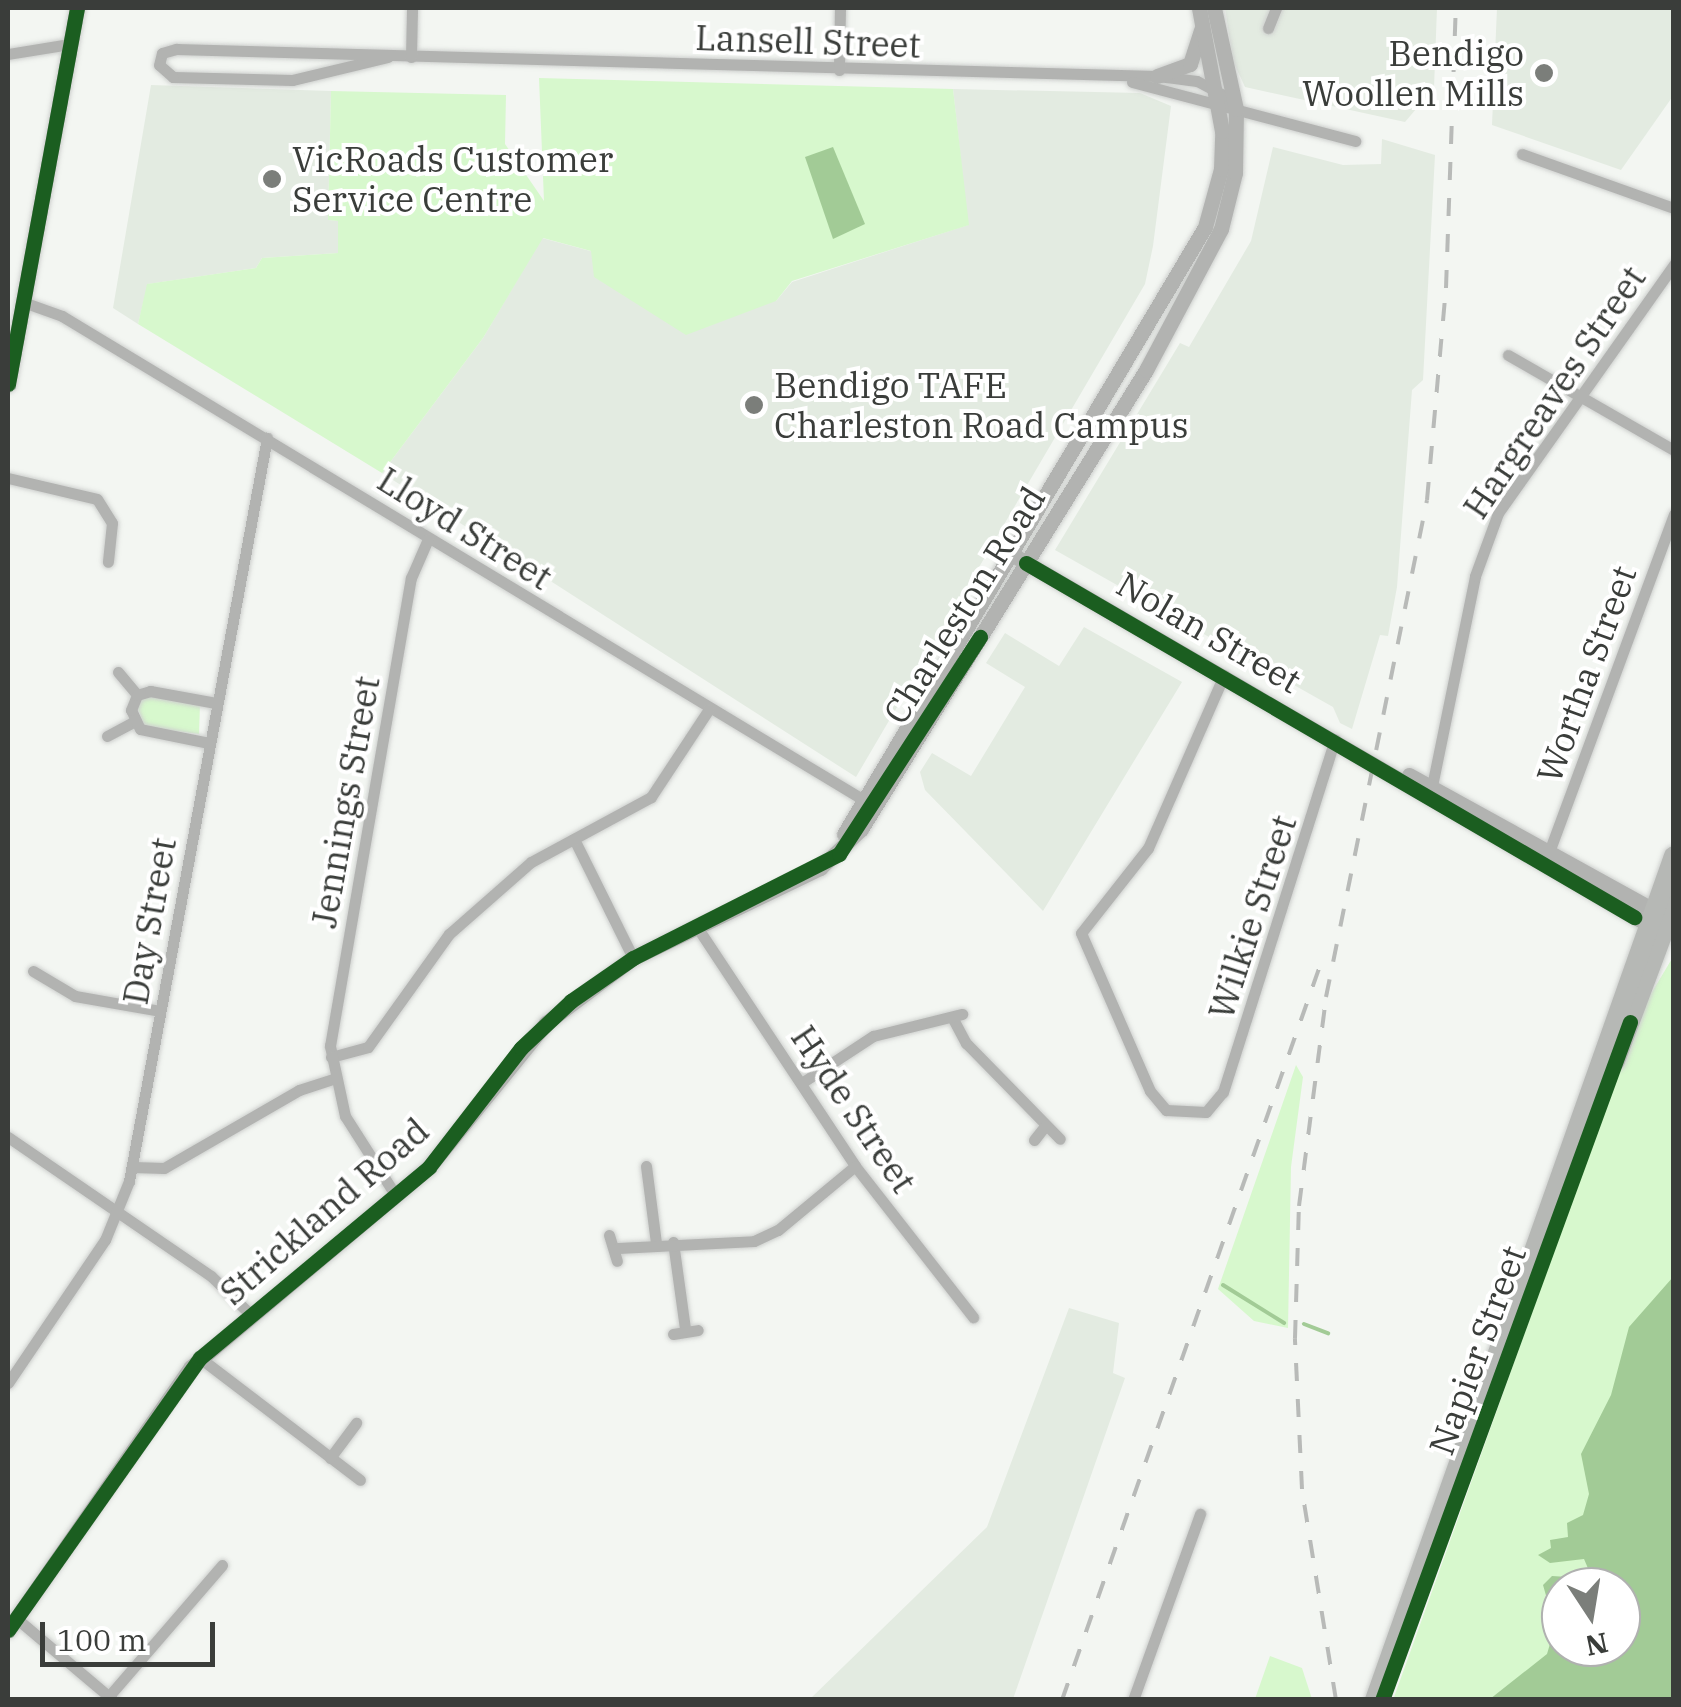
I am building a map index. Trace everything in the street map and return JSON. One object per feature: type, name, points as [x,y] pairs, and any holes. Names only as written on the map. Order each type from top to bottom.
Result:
[{"type":"highway","name":"Napier Street","points":[[1378,1700],[1533,1267],[1665,922],[1674,856]]},
{"type":"street","points":[[8,379],[76,8]]},
{"type":"street","points":[[411,57],[412,8]]},
{"type":"street","points":[[839,70],[840,8]]},
{"type":"street","points":[[1214,8],[1227,101]]},
{"type":"street","points":[[1268,28],[1276,8]]},
{"type":"street","points":[[1200,16],[1227,101]]},
{"type":"street","points":[[1157,76],[1190,64],[1200,16]]},
{"type":"street","points":[[8,54],[70,44]]},
{"type":"street","name":"Lansell Street","points":[[388,56],[299,80],[173,77],[158,64],[162,53],[176,49],[1107,78],[1157,76],[1355,141]]},
{"type":"street","name":"Lansell Street","points":[[1107,78],[1227,101]]},
{"type":"street","name":"Charleston Road","points":[[870,804],[1010,554],[1206,227],[1221,169],[1227,101]]},
{"type":"street","name":"Charleston Road","points":[[870,804],[1026,563],[1221,229],[1235,172],[1227,101]]},
{"type":"street","points":[[1522,154],[1674,208]]},
{"type":"street","name":"Hargreaves Street","points":[[1430,791],[1488,535],[1580,394],[1674,264]]},
{"type":"street","name":"Lloyd Street","points":[[23,302],[62,316],[870,804]]},
{"type":"street","points":[[1508,355],[1674,450]]},
{"type":"street","name":"Day Street","points":[[8,1383],[119,1213],[132,1167],[266,438]]},
{"type":"street","points":[[1064,466],[1079,475]]},
{"type":"street","points":[[8,478],[97,499],[112,523],[108,562]]},
{"type":"street","name":"Wortha Street","points":[[1546,857],[1674,514]]},
{"type":"street","name":"Jennings Street","points":[[396,1196],[352,1131],[333,1079],[330,1057],[411,578],[428,539]]},
{"type":"street","name":"Nolan Street","points":[[1010,554],[1665,922]]},
{"type":"street","points":[[118,672],[137,695],[133,722]]},
{"type":"street","name":"Wilkie Street","points":[[1224,675],[1148,848],[1080,935],[1155,1099],[1182,1116],[1213,1110],[1292,887],[1336,738]]},
{"type":"street","points":[[137,695],[154,692],[216,703]]},
{"type":"street","points":[[330,1057],[368,1048],[459,923],[531,862],[652,797],[709,709]]},
{"type":"street","points":[[107,736],[133,722]]},
{"type":"street","points":[[133,722],[143,730],[209,743]]},
{"type":"street","name":"Strickland Road","points":[[12,1624],[200,1358],[396,1196],[457,1136],[533,1036],[633,958],[796,879],[837,844],[870,804]]},
{"type":"street","points":[[574,839],[633,958]]},
{"type":"street","name":"Hyde Street","points":[[697,926],[803,1082],[854,1166],[973,1317]]},
{"type":"street","points":[[33,971],[75,996],[160,1011]]},
{"type":"street","points":[[803,1082],[874,1036],[957,1015],[966,1043],[1060,1139]]},
{"type":"street","points":[[132,1167],[164,1168],[298,1090],[333,1079]]},
{"type":"street","points":[[1034,1140],[1046,1126]]},
{"type":"street","points":[[8,1137],[218,1281],[250,1314]]},
{"type":"street","points":[[646,1166],[656,1243]]},
{"type":"street","points":[[608,1235],[618,1255],[656,1243],[762,1238],[854,1166]]},
{"type":"street","points":[[672,1334],[691,1330],[674,1242]]},
{"type":"street","points":[[200,1358],[360,1480]]},
{"type":"street","points":[[330,1458],[356,1423]]},
{"type":"street","points":[[1133,1700],[1200,1514]]},
{"type":"street","points":[[12,1624],[111,1698],[222,1565]]},
{"type":"shaded area","points":[[1225,8],[1437,8],[1434,88],[1405,122],[1245,87],[1233,61]]},
{"type":"shaded area","points":[[1497,8],[1673,8],[1673,96],[1621,170],[1492,125]]},
{"type":"shaded area","points":[[539,78],[953,89],[969,225],[792,281],[776,301],[686,335],[594,277],[591,251],[543,238],[483,338],[382,473],[138,324],[147,284],[256,268],[262,258],[338,253],[338,221],[328,220],[331,91],[506,95],[505,144],[544,201]]},
{"type":"shaded area","points":[[151,85],[331,91],[328,220],[339,221],[338,253],[262,258],[256,268],[148,284],[138,324],[113,308]]},
{"type":"shaded area","name":"Bendigo TAFE Charleston Road Campus","points":[[953,89],[1140,93],[1171,106],[1153,246],[1145,284],[856,777],[382,473],[483,338],[542,238],[776,301],[792,282],[968,225]]},
{"type":"shaded area","points":[[1382,139],[1435,155],[1423,380],[1412,390],[1397,587],[1388,636],[1380,635],[1352,729],[1340,723],[1333,707],[1055,550],[1180,343],[1189,347],[1251,241],[1273,147],[1343,165],[1381,164]]},
{"type":"shaded area","points":[[833,147],[865,224],[833,239],[805,157]]},
{"type":"shaded area","points":[[1084,627],[1182,682],[1043,911],[925,790],[920,772],[932,753],[971,776],[1025,687],[986,663],[1005,633],[1059,666]]},
{"type":"shaded area","points":[[144,697],[200,704],[199,734],[145,727],[137,706]]},
{"type":"shaded area","points":[[1673,957],[1673,1699],[1393,1700],[1646,1002]]},
{"type":"shaded area","points":[[1296,1065],[1303,1077],[1291,1167],[1288,1328],[1254,1321],[1218,1289]]},
{"type":"shaded area","points":[[1673,1277],[1673,1699],[1490,1699],[1541,1659],[1541,1667],[1641,1667],[1641,1567],[1587,1567],[1584,1559],[1550,1563],[1538,1555],[1551,1548],[1550,1540],[1568,1537],[1567,1523],[1583,1515],[1589,1494],[1581,1454],[1611,1395],[1629,1327]]},
{"type":"shaded area","points":[[1069,1308],[1119,1323],[1113,1373],[1125,1378],[1013,1699],[810,1699],[987,1527]]},
{"type":"shaded area","points":[[1270,1656],[1302,1668],[1312,1699],[1255,1699]]},
{"type":"waterway","points":[[1223,1285],[1284,1323]]},
{"type":"waterway","points":[[1304,1324],[1328,1333]]},
{"type":"tram line","points":[[1674,880],[1674,921]]},
{"type":"railway","points":[[1336,1700],[1302,1489],[1295,1338],[1299,1206],[1326,997],[1427,500],[1446,288],[1456,8]]},
{"type":"railway","points":[[1062,1700],[1321,963]]},
{"type":"cycle path","points":[[8,384],[77,8]]},
{"type":"cycle path","points":[[1026,563],[1634,917]]},
{"type":"cycle path","points":[[8,1630],[200,1358],[429,1167],[521,1048],[571,1001],[633,958],[839,854],[980,637]]},
{"type":"cycle path","points":[[1382,1700],[1630,1022]]},
{"type":"place","name":"Bendigo Woollen Mills","points":[[1544,73]]},
{"type":"place","name":"VicRoads Customer Service Centre","points":[[272,179]]},
{"type":"place","name":"Bendigo TAFE Charleston Road Campus","points":[[754,405]]}]
